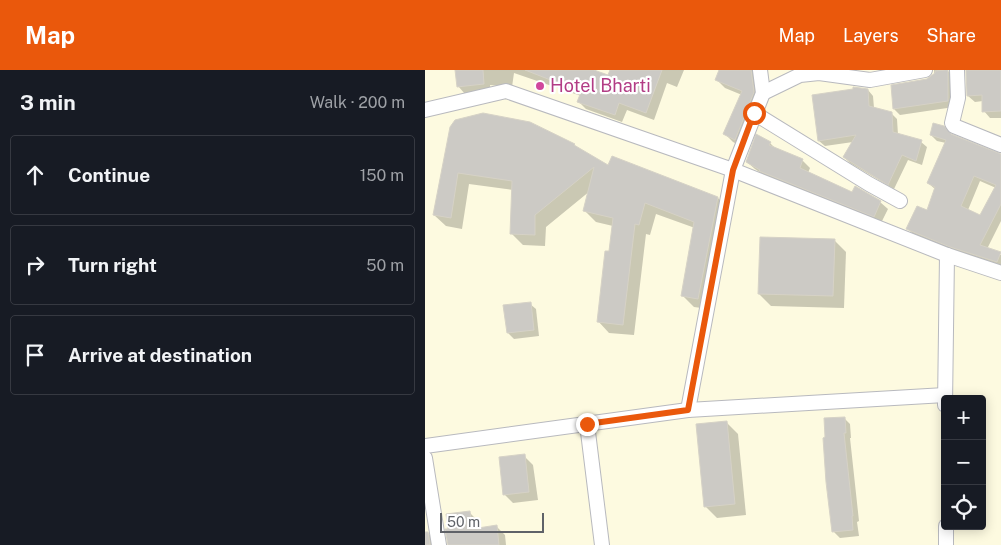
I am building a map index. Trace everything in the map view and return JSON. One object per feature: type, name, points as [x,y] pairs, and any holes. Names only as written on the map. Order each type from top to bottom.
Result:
[{"type":"street","points":[[688,410],[733,170],[763,93],[760,70]]},
{"type":"street","points":[[763,93],[799,75],[819,73],[870,80],[925,70]]},
{"type":"street","points":[[957,70],[958,98],[952,123],[954,126],[1001,145]]},
{"type":"street","points":[[425,110],[506,91],[733,170],[947,255],[1001,273]]},
{"type":"street","points":[[754,113],[869,184],[900,200]]},
{"type":"street","points":[[945,395],[947,255]]},
{"type":"street","points":[[425,446],[688,410],[941,400]]},
{"type":"street","points":[[587,424],[602,545]]},
{"type":"street","points":[[425,458],[439,545]]},
{"type":"street","points":[[946,530],[946,545]]},
{"type":"shaded area","points":[[425,70],[1001,70],[1001,545],[425,545]]},
{"type":"building","points":[[455,70],[483,70],[484,84],[457,87]]},
{"type":"building","points":[[525,70],[594,70],[608,75],[610,70],[662,70],[646,113],[619,103],[615,115],[577,102],[581,92]]},
{"type":"building","points":[[719,70],[751,70],[754,92],[735,140],[723,134],[742,91],[715,80]]},
{"type":"building","points":[[948,70],[948,101],[893,109],[891,85],[927,79],[935,71]]},
{"type":"building","points":[[966,70],[1001,70],[1001,111],[982,112],[982,95],[967,96]]},
{"type":"building","points":[[853,87],[868,89],[869,106],[892,112],[893,132],[922,140],[916,161],[902,155],[888,185],[843,157],[856,135],[818,141],[812,95],[853,89]]},
{"type":"building","points":[[483,113],[530,122],[575,144],[608,165],[612,156],[718,197],[698,299],[681,296],[694,222],[645,203],[639,225],[635,224],[623,325],[597,322],[605,251],[609,251],[613,218],[583,211],[594,167],[535,215],[535,235],[510,234],[512,181],[458,173],[451,218],[433,215],[450,127],[455,120]]},
{"type":"building","points":[[933,123],[944,126],[951,134],[1001,154],[1001,204],[980,245],[1001,252],[997,262],[950,247],[906,229],[917,206],[927,210],[935,187],[927,183],[946,140],[930,135]],"holes":[[[974,176],[996,185],[980,215],[961,206]]]},
{"type":"building","points":[[756,134],[771,142],[769,145],[803,159],[800,168],[852,192],[855,186],[881,201],[874,217],[759,171],[746,162]]},
{"type":"building","points":[[760,237],[835,239],[833,296],[758,294]]},
{"type":"building","points":[[531,302],[534,330],[507,333],[503,305]]},
{"type":"building","points":[[845,417],[846,433],[844,433],[853,530],[832,532],[826,482],[823,438],[825,437],[824,418]]},
{"type":"building","points":[[727,421],[735,504],[704,507],[696,424]]},
{"type":"building","points":[[525,454],[529,492],[503,495],[499,457]]},
{"type":"building","points":[[470,511],[472,529],[497,525],[499,545],[448,545],[445,529],[448,529],[446,514]]},
{"type":"building","points":[[425,532],[428,532],[430,545],[425,545]]},
{"type":"place","name":"Hotel Bharti","points":[[540,86]]},
{"type":"route","points":[[587,424],[688,410],[733,170],[754,113]]}]
